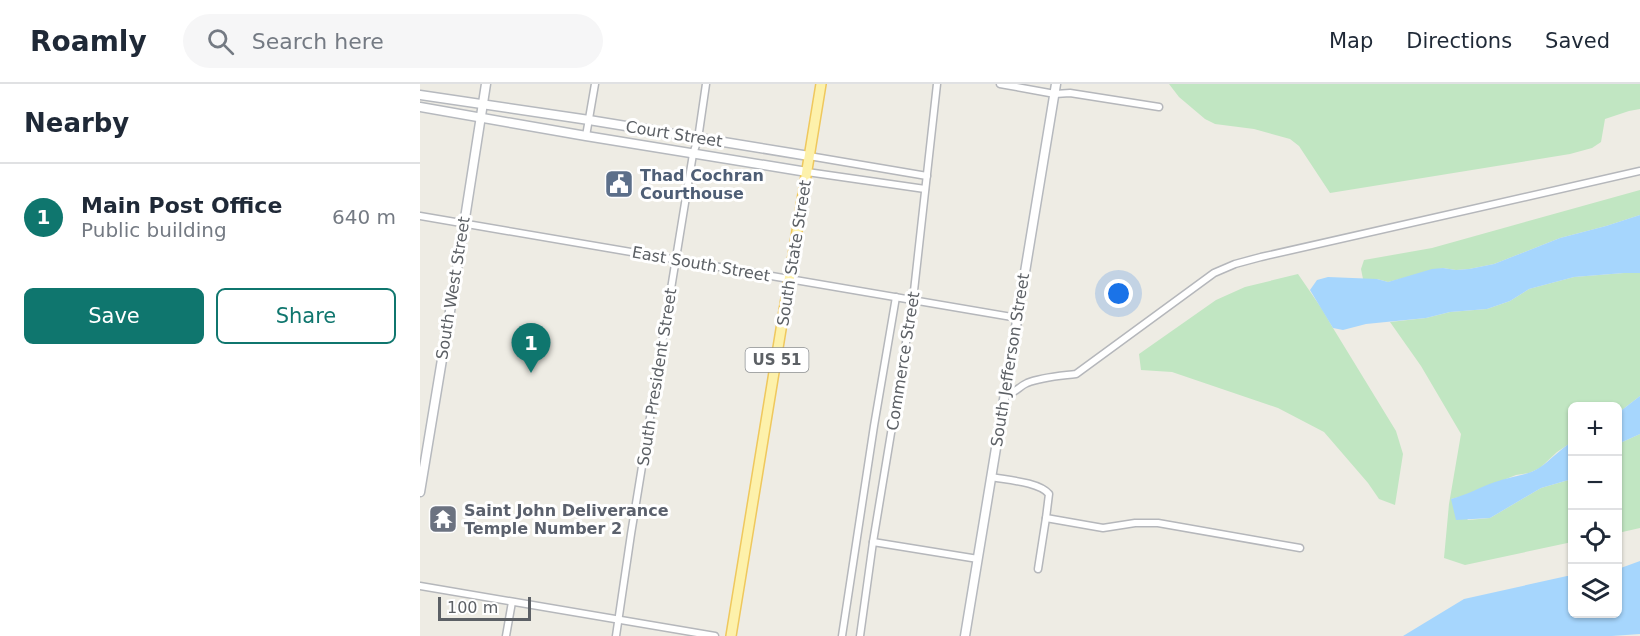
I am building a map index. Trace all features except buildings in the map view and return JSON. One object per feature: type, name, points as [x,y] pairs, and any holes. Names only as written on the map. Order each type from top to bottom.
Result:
[{"type":"main road","name":"South State Street","points":[[731,636],[821,84]]},
{"type":"street","name":"South West Street","points":[[420,492],[486,84]]},
{"type":"street","points":[[586,136],[595,84]]},
{"type":"street","name":"South President Street","points":[[616,636],[706,84]]},
{"type":"street","name":"Commerce Street","points":[[860,636],[873,542],[913,300],[937,84]]},
{"type":"street","points":[[1000,84],[1055,94],[1070,93],[1159,106]]},
{"type":"street","name":"South Jefferson Street","points":[[965,636],[1056,84]]},
{"type":"street","name":"Court Street","points":[[420,95],[589,120],[927,176]]},
{"type":"street","name":"Court Street","points":[[420,107],[693,154],[925,189]]},
{"type":"street","points":[[1005,394],[1014,392],[1025,384],[1076,374],[1214,273],[1235,264],[1640,171]]},
{"type":"street","name":"East South Street","points":[[420,216],[1017,318]]},
{"type":"street","name":"Commerce Street","points":[[842,636],[896,297]]},
{"type":"street","points":[[991,477],[1047,490],[1049,494],[1038,569]]},
{"type":"street","points":[[1046,518],[1103,528],[1136,523],[1158,523],[1300,548]]},
{"type":"street","points":[[873,542],[978,559]]},
{"type":"street","points":[[420,586],[716,636]]},
{"type":"street","points":[[506,636],[512,602]]},
{"type":"green space","points":[[1169,84],[1640,84],[1640,109],[1605,119],[1601,142],[1592,148],[1570,154],[1330,193],[1299,146],[1290,139],[1254,129],[1215,124],[1205,119],[1179,97]]},
{"type":"green space","points":[[1640,190],[1640,215],[1560,238],[1494,264],[1469,269],[1443,268],[1388,282],[1363,279],[1361,269],[1364,260],[1432,248]]},
{"type":"green space","points":[[1640,273],[1640,396],[1622,410],[1622,402],[1568,402],[1568,445],[1540,468],[1451,499],[1468,520],[1490,518],[1541,488],[1568,480],[1568,543],[1465,565],[1444,558],[1449,504],[1461,434],[1421,366],[1390,322],[1426,318],[1450,312],[1487,309],[1510,301],[1529,289],[1574,277]]},
{"type":"green space","points":[[1298,274],[1322,309],[1396,431],[1403,454],[1395,505],[1379,499],[1324,432],[1278,408],[1172,372],[1141,370],[1139,354],[1216,300],[1245,287]]},
{"type":"green space","points":[[1640,434],[1640,528],[1622,532],[1622,456],[1622,442]]},
{"type":"water","points":[[1640,215],[1640,273],[1574,277],[1529,289],[1510,301],[1487,309],[1366,324],[1343,330],[1333,328],[1310,290],[1317,280],[1328,277],[1377,279],[1388,282],[1432,269],[1469,269],[1494,264],[1560,238]]},
{"type":"water","points":[[1640,396],[1640,434],[1622,442],[1622,410]]},
{"type":"water","points":[[1568,445],[1568,480],[1541,488],[1490,518],[1456,520],[1451,499],[1535,470]]},
{"type":"water","points":[[1640,561],[1640,634],[1403,636],[1464,599],[1567,576],[1568,618],[1622,618],[1622,568]]},
{"type":"place","name":"Thad Cochran Courthouse","points":[[619,184]]},
{"type":"place","name":"Main Post Office","points":[[531,373]]},
{"type":"place","name":"Saint John Deliverance Temple Number 2","points":[[443,519]]}]
